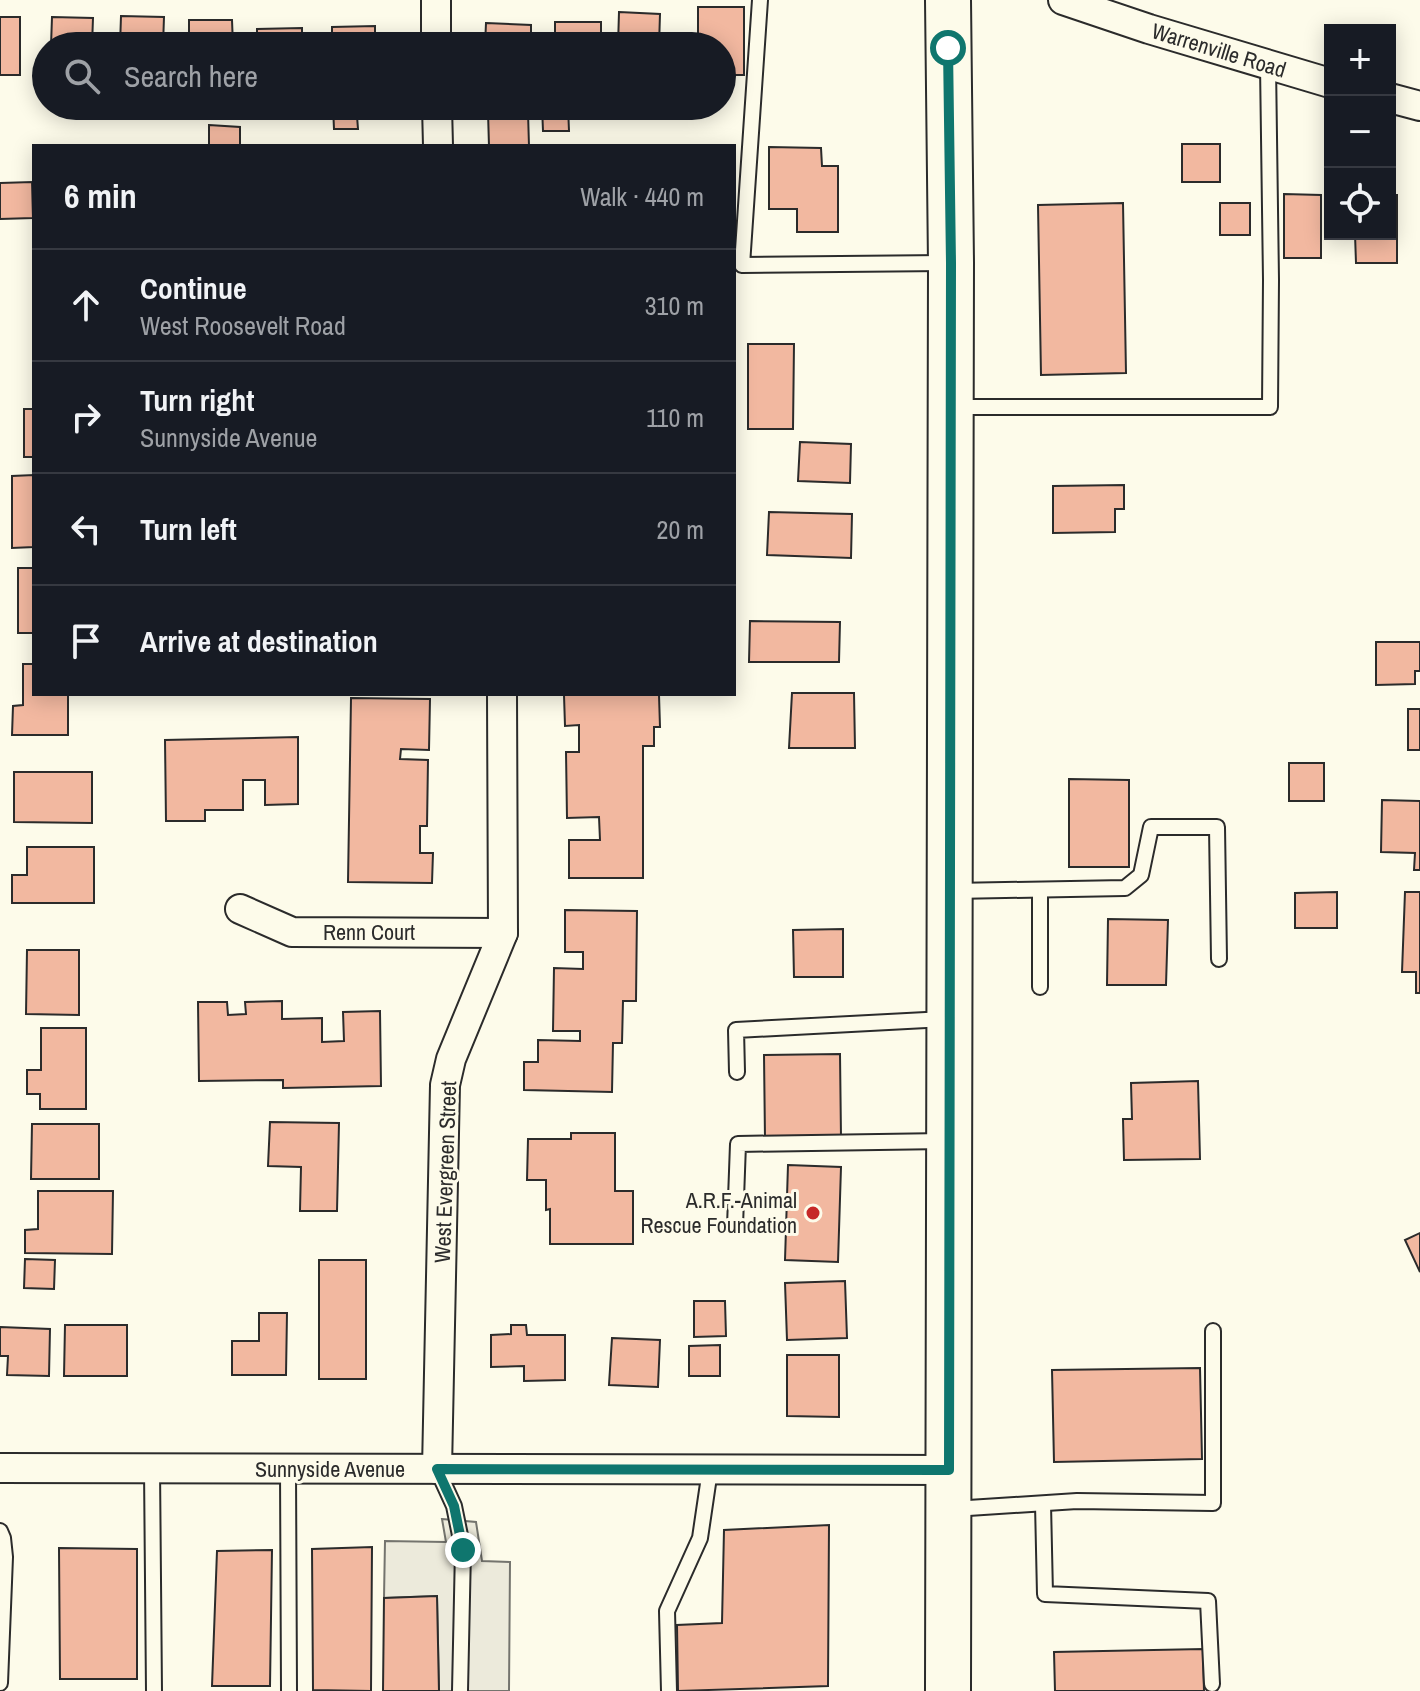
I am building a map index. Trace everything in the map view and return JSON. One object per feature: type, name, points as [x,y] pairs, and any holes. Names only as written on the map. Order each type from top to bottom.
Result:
[{"type":"main road","points":[[948,0],[951,263],[948,1691]]},
{"type":"street","points":[[436,0],[436,32]]},
{"type":"street","name":"Warrenville Road","points":[[1063,0],[1127,16],[1324,81]]},
{"type":"street","points":[[1396,100],[1420,106]]},
{"type":"street","points":[[437,120],[438,144]]},
{"type":"street","name":"West Evergreen Street","points":[[437,1469],[445,1085],[451,1059],[503,933],[502,696]]},
{"type":"street","name":"Renn Court","points":[[240,909],[292,932],[503,933]]},
{"type":"street","name":"Sunnyside Avenue","points":[[0,1468],[710,1470],[949,1490]]},
{"type":"lane","points":[[760,0],[742,265],[951,263]]},
{"type":"lane","points":[[950,407],[1270,407],[1268,65]]},
{"type":"lane","points":[[949,891],[1125,888],[1141,875],[1151,827],[1217,827],[1219,959]]},
{"type":"lane","points":[[1040,890],[1040,987]]},
{"type":"lane","points":[[737,1072],[736,1030],[949,1019]]},
{"type":"lane","points":[[735,1226],[738,1144],[949,1141]]},
{"type":"lane","points":[[949,1490],[1043,1504],[1077,1501],[1213,1503],[1213,1331]]},
{"type":"lane","points":[[152,1468],[154,1691]]},
{"type":"lane","points":[[288,1469],[289,1691]]},
{"type":"lane","points":[[437,1469],[454,1506],[463,1550],[460,1691]]},
{"type":"lane","points":[[669,1691],[667,1611],[700,1538],[710,1470]]},
{"type":"lane","points":[[1043,1504],[1045,1594],[1208,1601],[1212,1684]]},
{"type":"lane","points":[[0,1531],[5,1557],[0,1683]]},
{"type":"shaded area","points":[[442,1519],[476,1522],[482,1561],[510,1562],[509,1691],[439,1691],[437,1596],[384,1598],[385,1541],[446,1542]]},
{"type":"building","points":[[698,7],[744,7],[744,75],[736,75],[736,32],[698,32]]},
{"type":"building","points":[[619,12],[660,14],[659,32],[618,32]]},
{"type":"building","points":[[121,16],[164,17],[163,32],[120,32]]},
{"type":"building","points":[[0,17],[20,17],[20,75],[0,75]]},
{"type":"building","points":[[52,17],[93,18],[92,32],[51,32]]},
{"type":"building","points":[[189,20],[232,20],[232,32],[189,32]]},
{"type":"building","points":[[555,22],[601,22],[601,32],[555,32]]},
{"type":"building","points":[[486,23],[531,25],[531,32],[486,32]]},
{"type":"building","points":[[375,26],[375,32],[332,32],[332,27]]},
{"type":"building","points":[[302,28],[302,32],[257,32],[257,29]]},
{"type":"building","points":[[334,120],[357,120],[358,129],[334,129]]},
{"type":"building","points":[[488,120],[528,120],[529,144],[489,144]]},
{"type":"building","points":[[543,120],[569,120],[569,131],[543,131]]},
{"type":"building","points":[[209,125],[240,127],[240,144],[209,144]]},
{"type":"building","points":[[1182,144],[1220,144],[1220,182],[1182,182]]},
{"type":"building","points":[[769,147],[821,148],[822,166],[838,166],[838,232],[797,232],[797,209],[769,209]]},
{"type":"building","points":[[32,182],[32,218],[0,219],[0,183]]},
{"type":"building","points":[[1284,194],[1321,195],[1321,258],[1284,258]]},
{"type":"building","points":[[1397,195],[1397,263],[1356,263],[1355,240],[1396,240]]},
{"type":"building","points":[[1123,203],[1126,373],[1041,375],[1038,205]]},
{"type":"building","points":[[1220,203],[1250,203],[1250,235],[1220,235]]},
{"type":"building","points":[[748,344],[794,344],[793,429],[748,429]]},
{"type":"building","points":[[24,409],[32,409],[32,457],[24,457]]},
{"type":"building","points":[[800,442],[851,444],[850,483],[798,481]]},
{"type":"building","points":[[32,475],[32,547],[12,548],[12,476]]},
{"type":"building","points":[[1124,485],[1124,509],[1115,509],[1115,532],[1053,533],[1053,486]]},
{"type":"building","points":[[769,512],[852,514],[851,558],[767,555]]},
{"type":"building","points":[[18,568],[32,568],[32,633],[18,633]]},
{"type":"building","points":[[750,621],[840,622],[839,662],[749,662]]},
{"type":"building","points":[[1376,642],[1420,642],[1420,671],[1415,671],[1415,684],[1376,685]]},
{"type":"building","points":[[23,664],[32,664],[32,696],[68,696],[68,735],[12,735],[13,706],[23,705]]},
{"type":"building","points":[[792,693],[854,693],[855,748],[789,748]]},
{"type":"building","points":[[564,696],[659,696],[660,727],[654,727],[654,746],[643,746],[643,878],[569,878],[569,840],[600,840],[599,817],[567,818],[566,752],[579,752],[579,725],[565,726]]},
{"type":"building","points":[[351,698],[430,699],[429,750],[401,749],[400,759],[428,760],[427,826],[420,826],[420,853],[433,853],[432,883],[348,882]]},
{"type":"building","points":[[1408,709],[1420,709],[1420,750],[1408,750]]},
{"type":"building","points":[[298,737],[298,804],[265,805],[265,780],[243,780],[243,810],[205,810],[205,821],[166,821],[165,740]]},
{"type":"building","points":[[1289,763],[1324,763],[1324,801],[1289,801]]},
{"type":"building","points":[[14,772],[92,772],[92,823],[14,822]]},
{"type":"building","points":[[1069,779],[1129,780],[1129,867],[1069,867]]},
{"type":"building","points":[[1382,800],[1420,801],[1420,870],[1414,870],[1415,853],[1381,852]]},
{"type":"building","points":[[27,847],[94,847],[94,903],[12,903],[12,875],[27,875]]},
{"type":"building","points":[[1337,892],[1337,928],[1295,928],[1295,893]]},
{"type":"building","points":[[1405,892],[1420,892],[1420,993],[1416,993],[1416,972],[1402,972]]},
{"type":"building","points":[[565,910],[637,911],[636,1001],[623,1001],[622,1043],[613,1043],[612,1092],[524,1090],[524,1062],[538,1062],[538,1040],[580,1041],[580,1031],[553,1031],[554,968],[583,969],[583,952],[565,952]]},
{"type":"building","points":[[1108,919],[1168,920],[1166,985],[1107,985]]},
{"type":"building","points":[[843,929],[843,977],[794,977],[793,930]]},
{"type":"building","points":[[27,950],[79,950],[79,1015],[26,1014]]},
{"type":"building","points":[[282,1001],[282,1019],[322,1018],[322,1042],[344,1041],[343,1012],[380,1011],[381,1086],[283,1088],[283,1080],[199,1081],[198,1002],[227,1002],[228,1015],[246,1014],[245,1002]]},
{"type":"building","points":[[41,1028],[86,1028],[86,1109],[40,1109],[40,1094],[27,1094],[27,1070],[41,1070]]},
{"type":"building","points":[[840,1054],[841,1138],[765,1139],[764,1055]]},
{"type":"building","points":[[1198,1081],[1200,1159],[1124,1160],[1123,1119],[1132,1119],[1131,1083]]},
{"type":"building","points":[[270,1122],[339,1123],[337,1211],[300,1211],[301,1167],[268,1166]]},
{"type":"building","points":[[32,1124],[99,1124],[99,1179],[31,1179]]},
{"type":"building","points":[[571,1133],[615,1133],[615,1191],[633,1191],[633,1244],[550,1244],[546,1180],[527,1180],[528,1139],[571,1139]]},
{"type":"building","name":"A.R.F.-Animal Rescue Foundation","points":[[788,1165],[841,1167],[838,1262],[785,1260]]},
{"type":"building","points":[[38,1191],[113,1191],[112,1254],[25,1253],[25,1230],[38,1229]]},
{"type":"building","points":[[1420,1233],[1420,1272],[1405,1240]]},
{"type":"building","points":[[25,1259],[55,1260],[54,1289],[24,1288]]},
{"type":"building","points":[[319,1260],[366,1260],[366,1379],[319,1379]]},
{"type":"building","points":[[845,1281],[847,1338],[787,1340],[785,1283]]},
{"type":"building","points":[[694,1301],[725,1301],[726,1336],[694,1337]]},
{"type":"building","points":[[259,1313],[287,1313],[286,1375],[232,1375],[232,1341],[259,1341]]},
{"type":"building","points":[[65,1325],[127,1325],[127,1376],[64,1376]]},
{"type":"building","points":[[511,1325],[526,1325],[527,1335],[565,1335],[565,1380],[524,1381],[524,1366],[491,1367],[491,1335],[511,1334]]},
{"type":"building","points":[[0,1327],[50,1329],[49,1376],[7,1375],[8,1356],[0,1356]]},
{"type":"building","points":[[612,1338],[660,1340],[658,1387],[609,1385]]},
{"type":"building","points":[[720,1345],[720,1376],[689,1376],[689,1346]]},
{"type":"building","points":[[787,1355],[839,1355],[839,1417],[787,1416]]},
{"type":"building","points":[[1200,1368],[1202,1459],[1054,1462],[1052,1370]]},
{"type":"building","points":[[829,1525],[828,1686],[678,1691],[677,1625],[722,1623],[724,1530]]},
{"type":"building","points":[[372,1547],[371,1691],[313,1690],[312,1549]]},
{"type":"building","points":[[59,1548],[137,1549],[137,1679],[60,1679]]},
{"type":"building","points":[[272,1550],[270,1686],[212,1686],[217,1551]]},
{"type":"building","points":[[437,1596],[439,1691],[383,1691],[384,1598]]},
{"type":"building","points":[[1203,1649],[1204,1691],[1055,1691],[1054,1652]]},
{"type":"place","name":"A.R.F.-Animal Rescue Foundation","points":[[813,1213]]},
{"type":"route","points":[[463,1550],[454,1506],[437,1469],[949,1470],[951,263],[948,48]]}]
